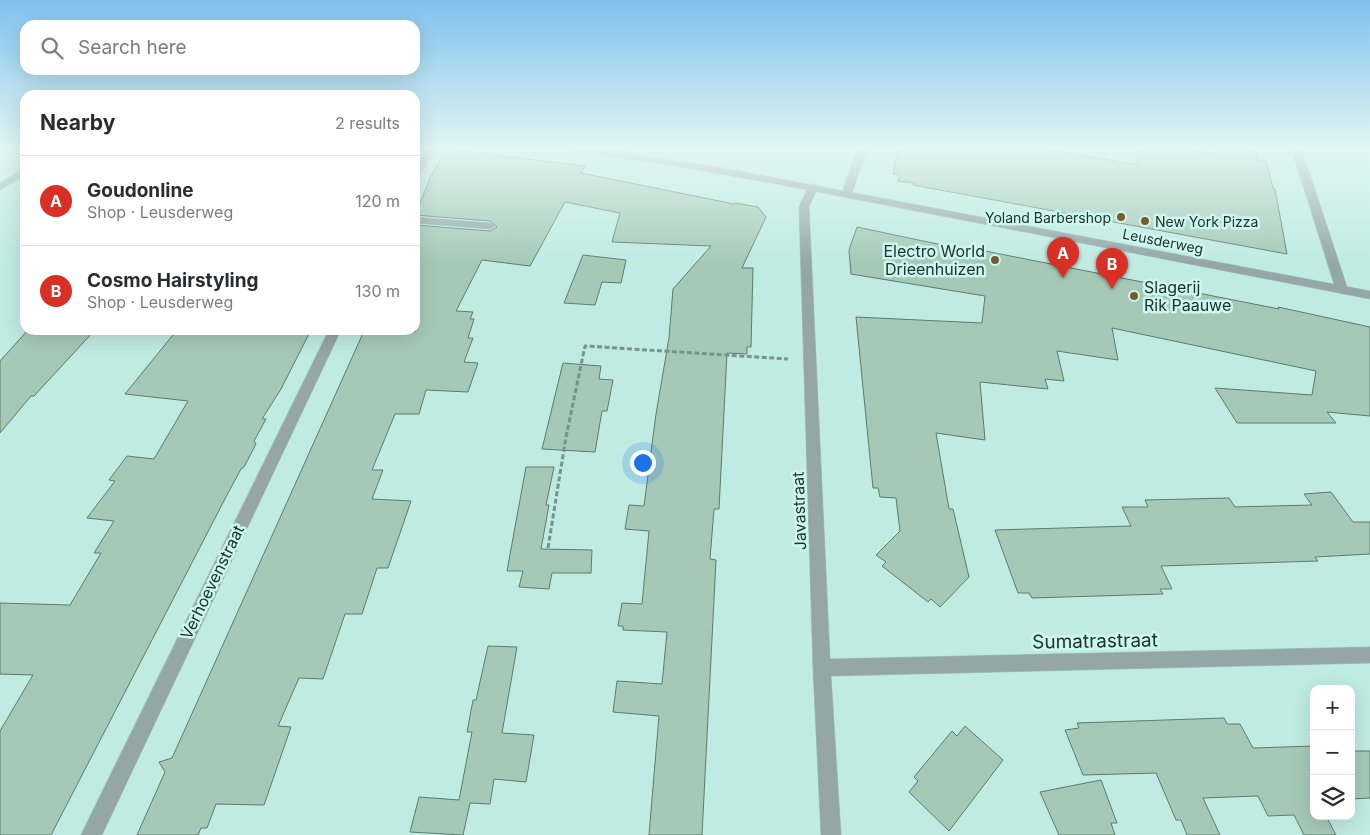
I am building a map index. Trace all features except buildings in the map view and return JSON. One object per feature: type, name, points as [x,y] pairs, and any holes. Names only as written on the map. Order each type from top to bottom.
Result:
[{"type":"street","name":"Leusderweg","points":[[808,186],[994,224],[1370,295]]},
{"type":"street","points":[[847,193],[849,186]]},
{"type":"street","points":[[1307,186],[1342,290]]},
{"type":"street","name":"Javastraat","points":[[813,187],[804,208],[822,668],[831,835]]},
{"type":"street","points":[[420,220],[490,226]]},
{"type":"street","name":"Verhoevenstraat","points":[[91,835],[333,335]]},
{"type":"street","name":"Sumatrastraat","points":[[822,668],[1370,654]]},
{"type":"path","points":[[548,548],[566,437],[585,346],[811,360]]},
{"type":"place","name":"Yoland Barbershop","points":[[1121,217]]},
{"type":"place","name":"New York Pizza","points":[[1145,221]]},
{"type":"place","name":"Electro World Drieenhuizen","points":[[995,260]]},
{"type":"place","name":"Goudonline","points":[[1063,278]]},
{"type":"place","name":"Cosmo Hairstyling","points":[[1112,289]]},
{"type":"place","name":"Slagerij Rik Paauwe","points":[[1134,296]]}]
